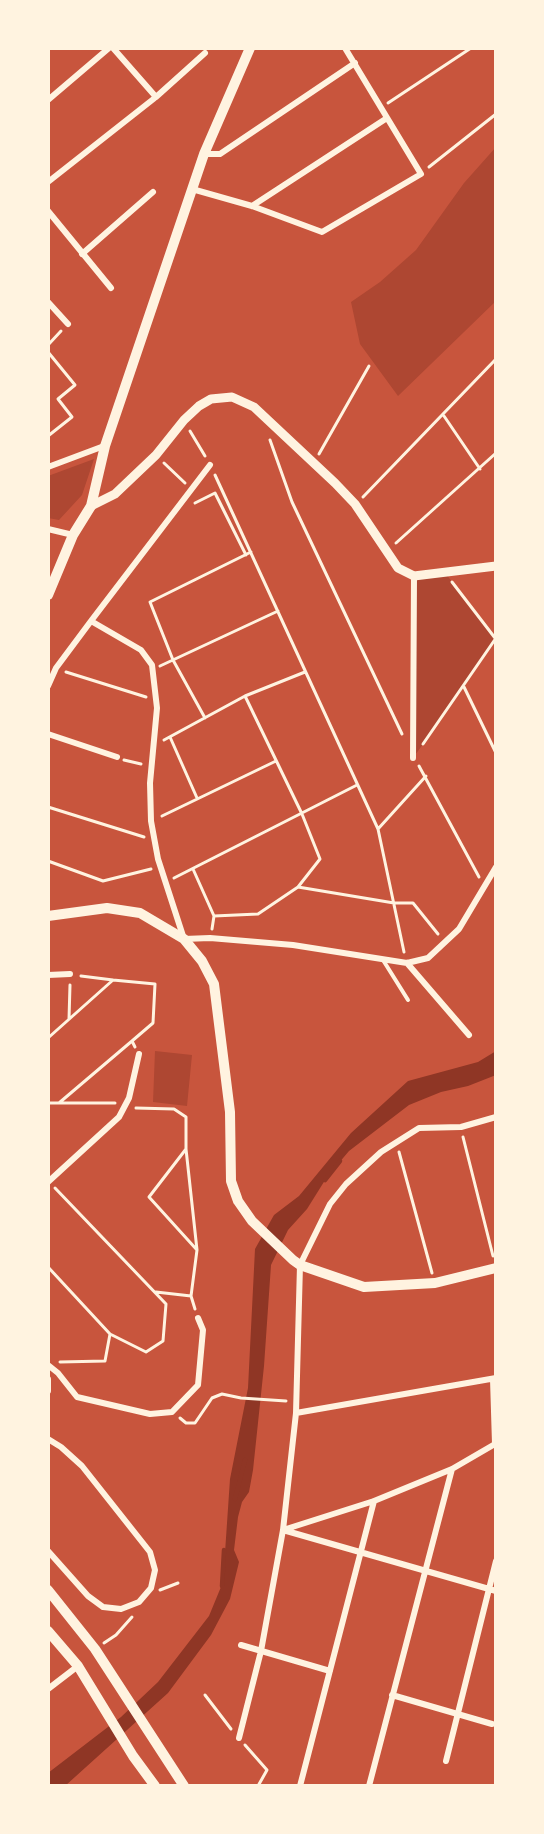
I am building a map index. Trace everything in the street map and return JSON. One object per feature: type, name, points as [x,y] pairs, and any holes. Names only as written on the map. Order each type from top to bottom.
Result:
[{"type":"main road","points":[[48,593],[73,535],[91,506],[105,446],[204,154],[250,48]]},
{"type":"main road","points":[[48,916],[96,908],[129,910],[150,917],[184,939],[202,961],[214,984],[230,1112],[231,1181],[238,1201],[252,1221],[297,1262],[364,1287],[435,1283],[496,1268]]},
{"type":"main road","points":[[48,1590],[95,1648],[153,1743],[184,1786]]},
{"type":"main road","points":[[48,1631],[78,1666],[133,1756],[155,1786]]},
{"type":"street","points":[[48,100],[111,48],[156,97]]},
{"type":"street","points":[[192,189],[252,206],[322,232],[421,174],[345,48]]},
{"type":"street","points":[[48,183],[156,97],[205,53]]},
{"type":"street","points":[[204,154],[220,154],[355,63]]},
{"type":"street","points":[[252,206],[387,118]]},
{"type":"street","points":[[82,254],[153,192]]},
{"type":"street","points":[[48,212],[111,288]]},
{"type":"street","points":[[48,302],[68,324]]},
{"type":"street","points":[[91,506],[115,494],[156,455],[184,420],[211,399],[225,396],[240,399],[260,412],[314,463],[355,504],[385,552],[398,568],[414,576],[446,574],[496,566]]},
{"type":"street","points":[[48,467],[105,446]]},
{"type":"street","points":[[48,686],[56,668],[210,465]]},
{"type":"street","points":[[48,529],[73,535]]},
{"type":"street","points":[[413,758],[414,576]]},
{"type":"street","points":[[91,621],[141,650],[148,656],[153,669],[157,708],[150,783],[151,821],[161,867],[184,939],[210,938],[293,945],[407,963],[428,958],[459,928],[496,867]]},
{"type":"street","points":[[48,734],[117,757]]},
{"type":"street","points":[[407,963],[468,1035]]},
{"type":"street","points":[[48,975],[70,974]]},
{"type":"street","points":[[48,1182],[112,1125],[126,1105],[140,1054]]},
{"type":"street","points":[[239,1738],[261,1651],[283,1530],[296,1413],[297,1262],[330,1204],[362,1167],[396,1142],[419,1128],[461,1127],[496,1117]]},
{"type":"street","points":[[48,1365],[58,1373],[77,1397],[150,1414],[172,1412],[198,1385],[203,1330],[198,1318]]},
{"type":"street","points":[[48,1379],[48,1390]]},
{"type":"street","points":[[283,1530],[374,1501],[452,1469],[496,1444],[495,1379],[296,1413]]},
{"type":"street","points":[[48,1439],[62,1447],[82,1466],[150,1552],[155,1570],[151,1588],[139,1602],[121,1609],[103,1607],[88,1596],[48,1551]]},
{"type":"street","points":[[369,1786],[452,1469]]},
{"type":"street","points":[[300,1786],[374,1501]]},
{"type":"street","points":[[283,1530],[496,1591]]},
{"type":"street","points":[[446,1761],[496,1561]]},
{"type":"street","points":[[241,1645],[330,1671]]},
{"type":"street","points":[[48,1689],[78,1666]]},
{"type":"street","points":[[392,1695],[492,1724]]},
{"type":"lane","points":[[383,959],[408,1000]]},
{"type":"path","points":[[381,107],[471,48]]},
{"type":"path","points":[[421,174],[496,114]]},
{"type":"path","points":[[48,345],[68,324]]},
{"type":"path","points":[[48,352],[75,385],[58,399],[72,417],[48,436]]},
{"type":"path","points":[[355,504],[496,359]]},
{"type":"path","points":[[314,463],[369,366]]},
{"type":"path","points":[[444,415],[480,469]]},
{"type":"path","points":[[184,420],[210,465],[378,829],[407,963]]},
{"type":"path","points":[[268,435],[292,502],[403,736]]},
{"type":"path","points":[[385,552],[496,453]]},
{"type":"path","points":[[156,455],[191,490]]},
{"type":"path","points":[[215,493],[246,555]]},
{"type":"path","points":[[205,718],[173,660],[150,602],[251,552]]},
{"type":"path","points":[[413,758],[496,638],[446,574]]},
{"type":"path","points":[[153,669],[278,611]]},
{"type":"path","points":[[56,668],[138,696]]},
{"type":"path","points":[[154,746],[245,696],[305,672]]},
{"type":"path","points":[[464,687],[496,753]]},
{"type":"path","points":[[193,868],[214,916],[258,914],[298,887],[320,859],[302,814],[245,696]]},
{"type":"path","points":[[170,737],[197,799]]},
{"type":"path","points":[[151,821],[276,760]]},
{"type":"path","points":[[378,829],[426,776],[484,886]]},
{"type":"path","points":[[166,882],[357,785]]},
{"type":"path","points":[[48,807],[154,840]]},
{"type":"path","points":[[48,861],[103,881],[161,867]]},
{"type":"path","points":[[298,887],[394,903],[413,903],[445,943]]},
{"type":"path","points":[[59,1103],[153,1023],[155,984],[70,974],[69,1019]]},
{"type":"path","points":[[48,1038],[113,980]]},
{"type":"path","points":[[132,1041],[140,1054]]},
{"type":"path","points":[[48,1103],[174,1109],[186,1117],[186,1149],[197,1250],[191,1296],[154,1292]]},
{"type":"path","points":[[461,1127],[496,1268]]},
{"type":"path","points":[[396,1142],[435,1283]]},
{"type":"path","points":[[186,1149],[149,1197],[197,1250]]},
{"type":"path","points":[[48,1182],[166,1304],[163,1341],[146,1352],[110,1334],[48,1268]]},
{"type":"path","points":[[60,1362],[105,1361],[110,1334]]},
{"type":"path","points":[[172,1412],[186,1423],[195,1423],[212,1398],[222,1394],[267,1401],[296,1401]]},
{"type":"path","points":[[205,1695],[267,1770],[258,1786]]},
{"type":"shaded area","points":[[496,147],[496,301],[398,396],[360,344],[351,302],[380,282],[416,250],[464,183]]},
{"type":"shaded area","points":[[94,459],[82,495],[59,520],[48,518],[48,476]]},
{"type":"shaded area","points":[[446,574],[495,638],[464,687],[413,758],[414,576]]},
{"type":"shaded area","points":[[155,1051],[192,1055],[187,1106],[153,1102]]},
{"type":"shaded area","points":[[496,1051],[496,1075],[468,1086],[441,1092],[409,1105],[349,1151],[327,1177],[307,1209],[288,1230],[271,1265],[264,1366],[253,1470],[249,1492],[242,1502],[238,1517],[234,1550],[239,1562],[230,1599],[211,1635],[168,1693],[65,1786],[48,1786],[48,1773],[121,1717],[158,1682],[209,1616],[223,1582],[230,1479],[248,1388],[255,1249],[274,1215],[299,1196],[351,1133],[408,1081],[478,1062]]},
{"type":"waterway","points":[[325,1180],[340,1161]]},
{"type":"waterway","points":[[235,1499],[245,1460]]},
{"type":"waterway","points":[[222,1586],[224,1550]]}]
